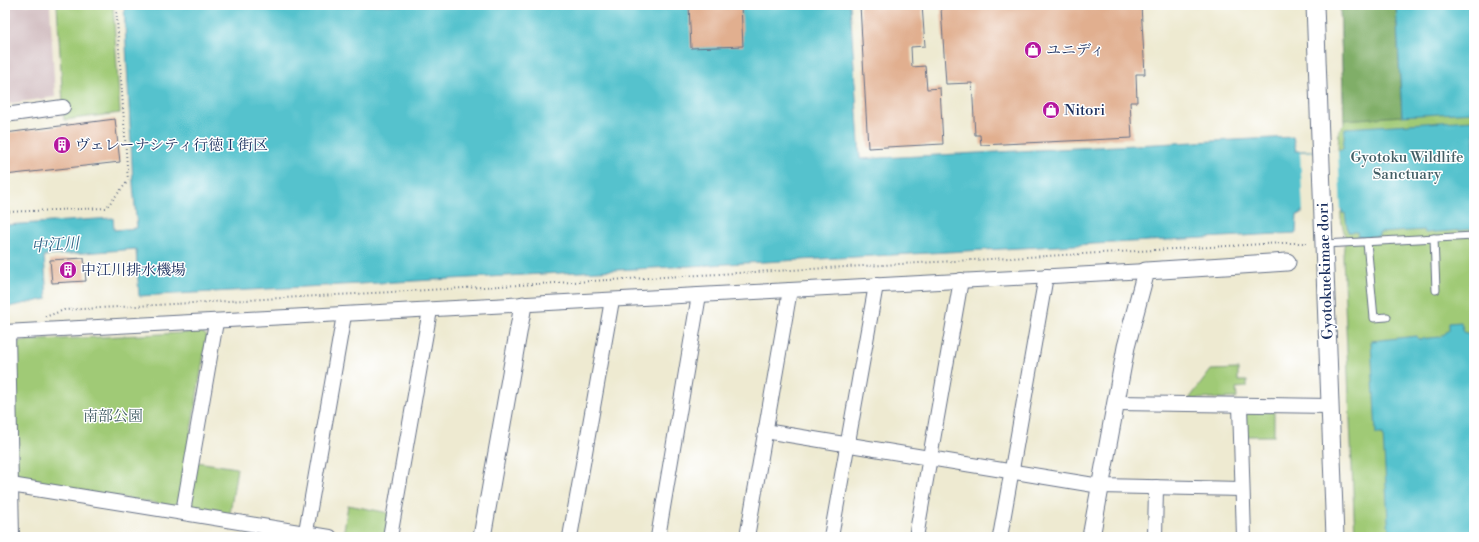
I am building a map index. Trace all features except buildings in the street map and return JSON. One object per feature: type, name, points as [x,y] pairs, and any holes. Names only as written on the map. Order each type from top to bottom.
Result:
[{"type":"street","name":"Gyotokuekimae dori","points":[[1315,5],[1322,213],[1315,244],[1330,406],[1334,537]]},
{"type":"street","points":[[5,115],[63,107]]},
{"type":"street","points":[[12,537],[7,332],[344,315],[1287,262]]},
{"type":"street","points":[[1091,537],[1126,347],[1146,271]]},
{"type":"street","points":[[1000,537],[1046,276]]},
{"type":"street","points":[[916,537],[961,280]]},
{"type":"street","points":[[831,537],[876,285]]},
{"type":"street","points":[[747,537],[790,290]]},
{"type":"street","points":[[658,537],[699,295]]},
{"type":"street","points":[[570,537],[612,300]]},
{"type":"street","points":[[482,537],[523,305]]},
{"type":"street","points":[[390,537],[430,310]]},
{"type":"street","points":[[306,535],[344,315]]},
{"type":"street","points":[[183,512],[216,322]]},
{"type":"street","points":[[1116,403],[1330,406]]},
{"type":"street","points":[[1240,405],[1244,537]]},
{"type":"street","points":[[765,431],[1100,486],[1242,489]]},
{"type":"street","points":[[11,485],[183,512],[306,535],[330,537]]},
{"type":"street","points":[[1155,537],[1156,487]]},
{"type":"lane","points":[[1315,244],[1474,236]]},
{"type":"lane","points":[[1434,238],[1436,290]]},
{"type":"lane","points":[[1367,242],[1374,318],[1387,317]]},
{"type":"path","points":[[5,212],[106,208],[128,181],[116,5]]},
{"type":"path","points":[[115,42],[119,41]]},
{"type":"path","points":[[64,310],[1266,244],[1315,244]]},
{"type":"shaded area","points":[[5,5],[50,5],[55,97],[5,104]]},
{"type":"green space","points":[[57,5],[113,5],[120,113],[64,120]]},
{"type":"green space","name":"Gyotoku Wildlife Sanctuary","points":[[1340,5],[1474,5],[1474,537],[1355,537],[1343,257],[1345,237],[1341,219],[1338,150],[1339,130],[1344,124]]},
{"type":"green space","points":[[1340,5],[1396,5],[1402,116],[1344,120]]},
{"type":"green space","name":"南部公園","points":[[202,332],[207,336],[179,502],[173,506],[21,482],[15,476],[13,350],[20,341]]},
{"type":"green space","points":[[1238,369],[1238,381],[1247,381],[1247,387],[1236,388],[1237,398],[1189,399],[1211,370]]},
{"type":"green space","points":[[1245,411],[1274,411],[1274,436],[1245,436]]},
{"type":"green space","points":[[197,462],[237,468],[230,514],[194,508],[190,504]]},
{"type":"green space","points":[[348,505],[389,513],[385,537],[343,536]]},
{"type":"water","name":"中江川","points":[[124,5],[850,5],[860,159],[1293,137],[1296,151],[1338,151],[1343,149],[1345,128],[1474,120],[1474,229],[1425,233],[1424,230],[1379,233],[1379,236],[1358,237],[1357,232],[1348,232],[1345,213],[1342,213],[1342,210],[1302,211],[1302,214],[1297,215],[1296,233],[139,296],[136,249],[44,256],[47,299],[8,307],[8,324],[5,325],[6,225],[113,218],[114,230],[137,228],[133,184]]},
{"type":"water","points":[[1396,5],[1474,5],[1474,112],[1402,116]]},
{"type":"water","points":[[1461,322],[1464,332],[1474,335],[1474,537],[1389,537],[1383,434],[1376,434],[1371,341],[1417,336],[1418,339],[1441,337],[1449,330],[1449,323]]},
{"type":"pier","points":[[1338,150],[1341,212],[1303,213],[1300,152]]},
{"type":"place","name":"ユニディ","points":[[1033,50]]},
{"type":"place","name":"Nitori","points":[[1051,110]]},
{"type":"place","name":"ヴェレーナシティ行徳Ⅰ街区","points":[[62,145]]},
{"type":"place","name":"中江川排水機場","points":[[68,270]]}]
